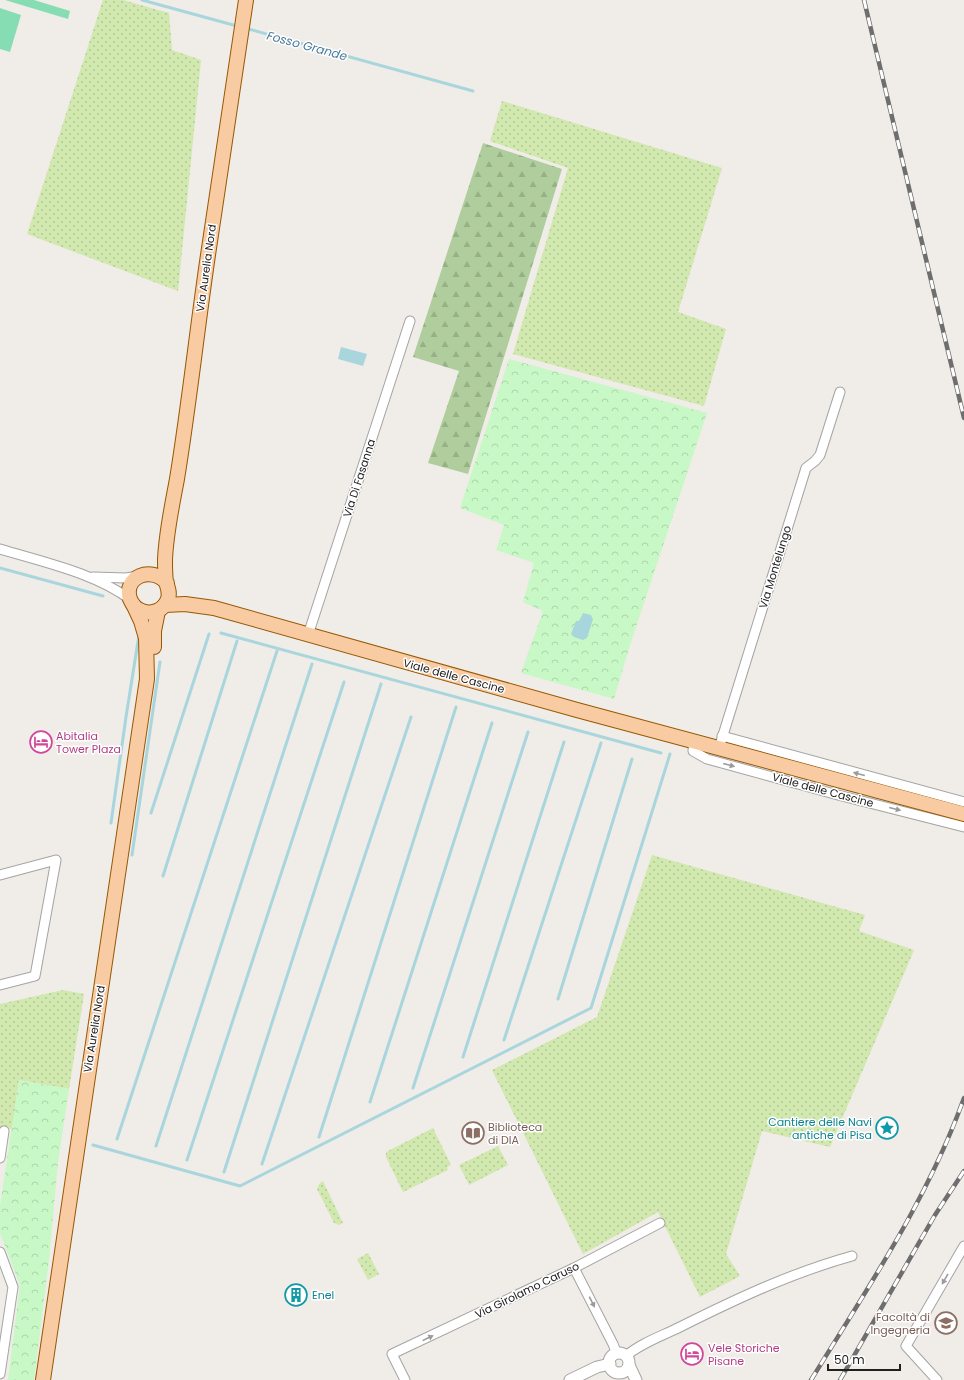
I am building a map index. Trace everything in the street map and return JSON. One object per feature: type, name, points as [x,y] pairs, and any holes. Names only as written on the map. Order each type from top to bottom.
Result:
[{"type":"main road","name":"Via Aurelia Nord","points":[[167,585],[165,561],[167,535],[177,478],[246,0]]},
{"type":"main road","name":"Via Aurelia Nord","points":[[143,575],[154,565],[167,535]]},
{"type":"main road","points":[[143,575],[158,575],[167,585],[169,596],[161,608],[151,613],[145,612],[132,603],[130,589],[132,583],[143,575]]},
{"type":"main road","name":"Viale delle Cascine","points":[[167,585],[174,591],[214,608],[577,710],[694,741],[721,742],[964,814]]},
{"type":"main road","name":"Via Aurelia Nord","points":[[43,1380],[147,679],[146,638],[141,621],[132,603]]},
{"type":"main road","name":"Viale delle Cascine","points":[[161,608],[185,604],[214,608]]},
{"type":"main road","name":"Via Aurelia Nord","points":[[147,679],[153,661],[154,631],[161,608]]},
{"type":"street","name":"Via Di Fasanna","points":[[308,635],[410,321]]},
{"type":"street","name":"Via Montelungo","points":[[721,742],[806,468],[820,455],[840,392]]},
{"type":"street","points":[[0,550],[90,577],[114,589],[132,603]]},
{"type":"street","points":[[90,577],[126,578],[143,575]]},
{"type":"street","name":"Viale delle Cascine","points":[[694,741],[693,751],[707,759],[964,827]]},
{"type":"street","name":"Viale delle Cascine","points":[[721,742],[964,802]]},
{"type":"street","points":[[0,875],[56,860],[46,922],[34,976],[0,985]]},
{"type":"street","points":[[0,1158],[4,1131]]},
{"type":"street","name":"Via Girolamo Caruso","points":[[405,1380],[392,1354],[574,1268],[660,1223]]},
{"type":"street","points":[[937,1380],[906,1346],[964,1246]]},
{"type":"street","points":[[0,1252],[13,1287],[0,1374]]},
{"type":"street","points":[[616,1372],[612,1357],[624,1358],[634,1350],[675,1329],[769,1284],[813,1267],[852,1256]]},
{"type":"street","points":[[574,1268],[614,1344],[624,1358],[636,1380]]},
{"type":"street","points":[[570,1380],[597,1367],[616,1372],[623,1372],[628,1368],[624,1358]]},
{"type":"green space","points":[[5,0],[34,0],[70,11],[68,19]]},
{"type":"green space","points":[[103,0],[123,0],[169,13],[172,50],[201,60],[178,291],[27,234]]},
{"type":"green space","points":[[0,8],[21,15],[10,52],[0,49]]},
{"type":"green space","points":[[502,101],[722,168],[678,312],[726,329],[704,406],[513,354],[568,168],[490,141]]},
{"type":"green space","points":[[483,143],[562,169],[468,474],[428,463],[459,371],[413,357]]},
{"type":"green space","points":[[509,359],[707,413],[630,645],[614,699],[521,673],[543,611],[523,602],[534,563],[496,550],[504,525],[460,508]]},
{"type":"green space","points":[[652,855],[865,915],[859,931],[914,950],[830,1147],[762,1131],[726,1254],[740,1276],[700,1297],[658,1212],[583,1254],[492,1070],[597,1017]]},
{"type":"green space","points":[[63,990],[84,994],[69,1089],[19,1080],[12,1129],[0,1128],[0,1004]]},
{"type":"green space","points":[[19,1080],[69,1089],[58,1162],[49,1260],[34,1380],[8,1380],[20,1285],[0,1233],[0,1206]]},
{"type":"green space","points":[[433,1128],[451,1165],[447,1167],[448,1170],[403,1192],[386,1157],[386,1153]]},
{"type":"green space","points":[[498,1146],[508,1165],[469,1185],[459,1165]]},
{"type":"green space","points":[[323,1181],[343,1223],[339,1225],[334,1223],[317,1189],[319,1184]]},
{"type":"green space","points":[[368,1253],[379,1274],[368,1280],[357,1259]]},
{"type":"water","points":[[341,347],[367,354],[363,366],[338,359]]},
{"type":"water","points":[[583,613],[591,615],[593,619],[587,638],[583,640],[574,637],[571,634],[576,621],[579,621]]},
{"type":"waterway","name":"Fosso Grande","points":[[142,0],[237,26]]},
{"type":"waterway","name":"Fosso Grande","points":[[245,28],[473,91]]},
{"type":"waterway","points":[[0,568],[103,596]]},
{"type":"waterway","points":[[221,633],[661,753]]},
{"type":"waterway","points":[[151,813],[209,634]]},
{"type":"waterway","points":[[111,823],[139,635]]},
{"type":"waterway","points":[[163,876],[237,641]]},
{"type":"waterway","points":[[117,1139],[277,651]]},
{"type":"waterway","points":[[132,855],[160,662]]},
{"type":"waterway","points":[[156,1146],[312,664]]},
{"type":"waterway","points":[[187,1160],[344,682]]},
{"type":"waterway","points":[[224,1172],[381,684]]},
{"type":"waterway","points":[[319,1137],[456,707]]},
{"type":"waterway","points":[[262,1164],[411,717]]},
{"type":"waterway","points":[[370,1102],[492,723]]},
{"type":"waterway","points":[[413,1088],[528,732]]},
{"type":"waterway","points":[[463,1057],[564,742]]},
{"type":"waterway","points":[[504,1040],[601,743]]},
{"type":"waterway","points":[[93,1145],[240,1186],[591,1008],[670,754]]},
{"type":"waterway","points":[[558,999],[632,759]]},
{"type":"railway","points":[[864,0],[964,418]]},
{"type":"railway","points":[[811,1380],[875,1277],[915,1208],[933,1172],[964,1098]]},
{"type":"railway","points":[[840,1380],[935,1215],[964,1171]]},
{"type":"place","name":"Abitalia Tower Plaza","points":[[41,742]]},
{"type":"place","name":"Cantiere delle Navi antiche di Pisa","points":[[887,1128]]},
{"type":"place","name":"Biblioteca di DIA","points":[[473,1133]]},
{"type":"place","name":"Enel","points":[[296,1295]]},
{"type":"place","name":"Facoltà di Ingegneria","points":[[946,1323]]},
{"type":"place","name":"Vele Storiche Pisane","points":[[692,1354]]}]
